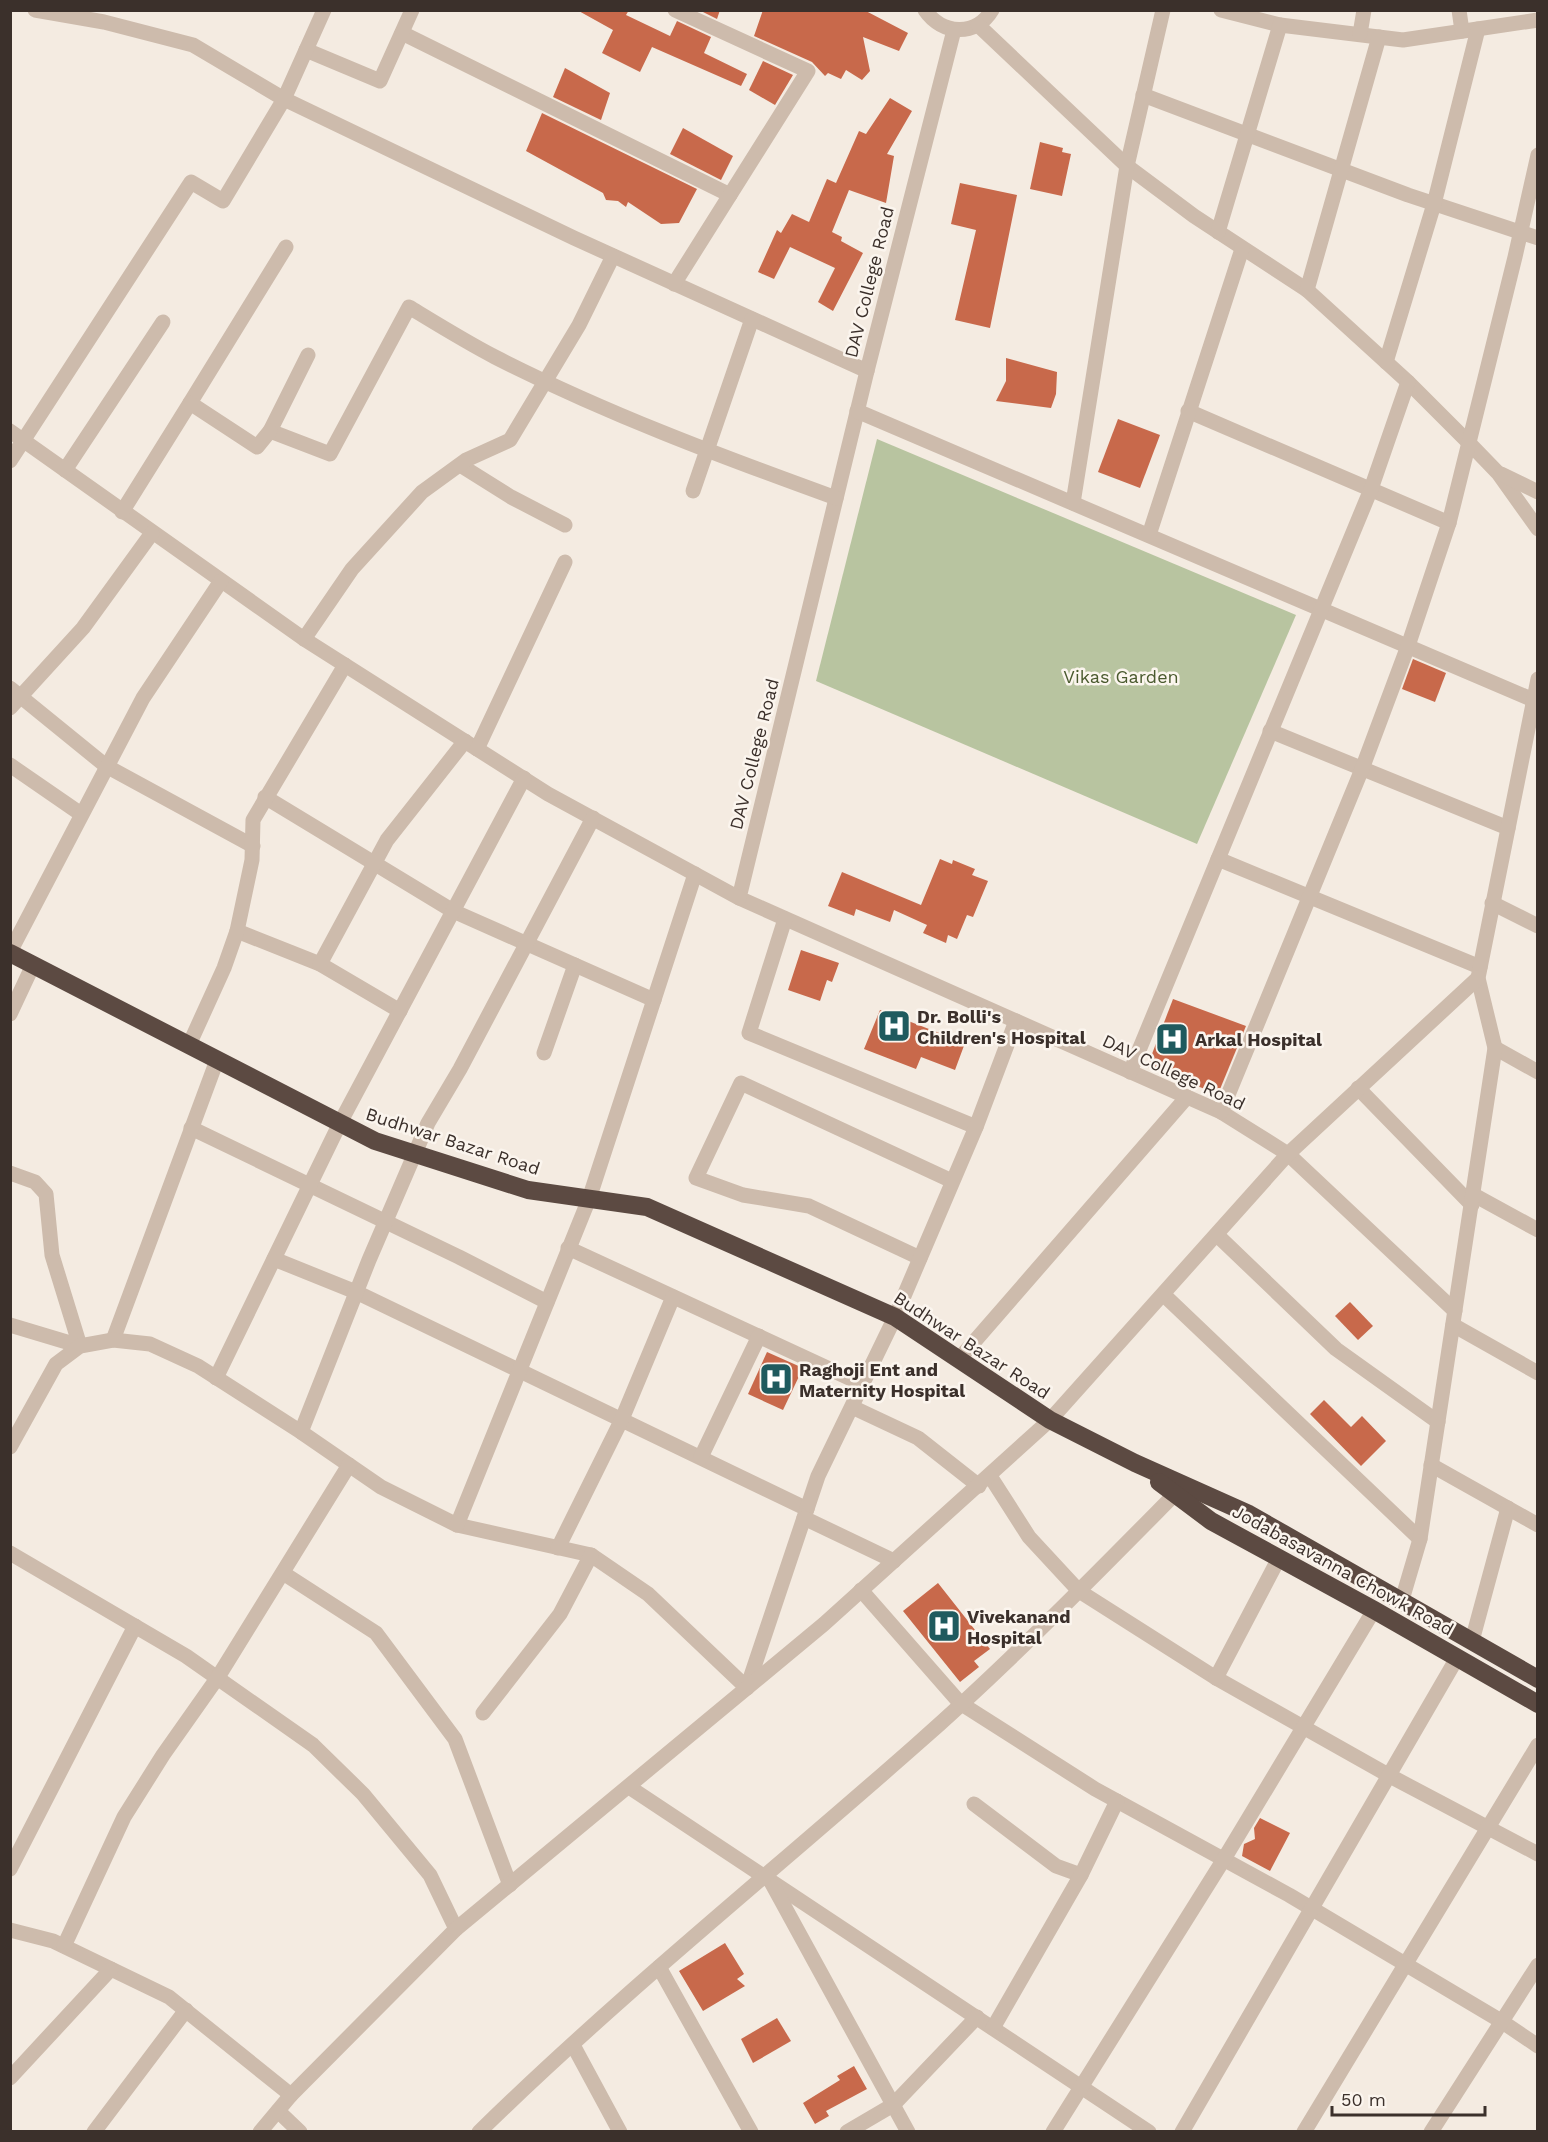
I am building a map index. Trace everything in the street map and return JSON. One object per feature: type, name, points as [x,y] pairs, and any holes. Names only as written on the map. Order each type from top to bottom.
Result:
[{"type":"highway","name":"Budhwar Bazar Road","points":[[10,953],[375,1141],[528,1190],[647,1207],[895,1317],[960,1358],[1050,1420]]},
{"type":"highway","name":"Jodabasavanna Chowk Road","points":[[1050,1420],[1135,1463],[1249,1514],[1538,1679]]},
{"type":"highway","name":"Jodabasavanna Chowk Road","points":[[1135,1463],[1211,1521],[1374,1610],[1538,1704]]},
{"type":"street","points":[[36,10],[105,16],[194,45],[284,99],[613,256],[867,371]]},
{"type":"street","points":[[10,461],[25,442],[191,182],[224,201],[284,99],[324,10]]},
{"type":"street","points":[[306,50],[380,81],[412,10]]},
{"type":"street","points":[[674,284],[808,71],[675,10]]},
{"type":"street","points":[[925,10],[941,26],[954,30],[978,26],[992,10]]},
{"type":"street","points":[[1073,503],[1127,166],[1163,10]]},
{"type":"street","points":[[1221,10],[1280,25],[1403,40],[1538,20]]},
{"type":"street","points":[[1360,34],[1364,10]]},
{"type":"street","points":[[1459,10],[1462,31]]},
{"type":"street","points":[[1218,232],[1280,25]]},
{"type":"street","points":[[978,26],[1127,166],[1242,249],[1307,290],[1408,382],[1470,444],[1498,473],[1538,529]]},
{"type":"street","points":[[1386,362],[1434,204],[1478,29]]},
{"type":"street","name":"DAV College Road","points":[[954,30],[857,411],[739,898],[1221,1112],[1288,1154],[1454,1318],[1538,1373]]},
{"type":"street","points":[[402,33],[730,195]]},
{"type":"street","points":[[1307,290],[1378,37]]},
{"type":"street","points":[[1143,95],[1434,204],[1538,238]]},
{"type":"street","points":[[1221,1112],[1362,769],[1408,646],[1449,523],[1470,444],[1538,155]]},
{"type":"street","points":[[122,512],[286,247]]},
{"type":"street","points":[[1149,535],[1242,249]]},
{"type":"street","points":[[304,639],[352,569],[422,492],[460,465],[510,440],[579,325],[613,256]]},
{"type":"street","points":[[270,431],[330,454],[409,307],[493,356],[545,382],[707,452],[836,498]]},
{"type":"street","points":[[693,491],[752,320]]},
{"type":"street","points":[[65,470],[163,322]]},
{"type":"street","points":[[190,403],[257,447],[270,431],[308,355]]},
{"type":"street","points":[[1130,1072],[1371,489],[1408,382]]},
{"type":"street","points":[[857,411],[1535,701]]},
{"type":"street","points":[[1188,411],[1449,523]]},
{"type":"street","points":[[10,431],[304,639],[524,778],[739,898]]},
{"type":"street","points":[[460,465],[511,497],[565,525]]},
{"type":"street","points":[[1498,473],[1538,492]]},
{"type":"street","points":[[10,708],[16,692],[83,628],[152,533]]},
{"type":"street","points":[[320,964],[387,840],[471,745],[565,562]]},
{"type":"street","points":[[10,953],[142,698],[221,581]]},
{"type":"street","points":[[189,1045],[224,968],[237,931],[252,860],[253,820],[345,665]]},
{"type":"street","points":[[1401,1600],[1420,1539],[1495,1048],[1479,973],[1538,680]]},
{"type":"street","points":[[16,692],[106,766],[253,846]]},
{"type":"street","points":[[1270,731],[1508,828]]},
{"type":"street","points":[[10,765],[81,814]]},
{"type":"street","points":[[216,1378],[340,1123],[524,778]]},
{"type":"street","points":[[266,797],[453,911],[654,1000]]},
{"type":"street","points":[[302,1432],[356,1292],[428,1123],[460,1069],[593,818]]},
{"type":"street","points":[[1218,859],[1310,897],[1479,973]]},
{"type":"street","points":[[457,1525],[589,1199],[695,874]]},
{"type":"street","points":[[1492,903],[1538,926]]},
{"type":"street","points":[[785,919],[749,1033],[976,1127]]},
{"type":"street","points":[[237,931],[320,964],[400,1011]]},
{"type":"street","points":[[10,1014],[33,965]]},
{"type":"street","points":[[544,1053],[575,965]]},
{"type":"street","points":[[260,2132],[291,2095],[456,1929],[747,1688],[894,1561],[1050,1420],[1288,1154],[1479,973]]},
{"type":"street","points":[[747,1688],[818,1476],[895,1317],[976,1127],[1016,1021]]},
{"type":"street","points":[[1495,1048],[1538,1072]]},
{"type":"street","points":[[112,1340],[216,1060]]},
{"type":"street","points":[[920,1258],[809,1206],[743,1195],[696,1178],[741,1083],[952,1181]]},
{"type":"street","points":[[1358,1088],[1473,1200],[1538,1230]]},
{"type":"street","points":[[960,1358],[1187,1097]]},
{"type":"street","points":[[191,1128],[547,1302]]},
{"type":"street","points":[[10,1173],[35,1182],[46,1194],[52,1255],[80,1347]]},
{"type":"street","points":[[1217,1235],[1335,1349],[1438,1422]]},
{"type":"street","points":[[568,1248],[862,1384]]},
{"type":"street","points":[[274,1259],[356,1292],[701,1457],[894,1561]]},
{"type":"street","points":[[1164,1295],[1420,1539]]},
{"type":"street","points":[[558,1548],[622,1419],[673,1297]]},
{"type":"street","points":[[10,1325],[80,1347]]},
{"type":"street","points":[[701,1457],[759,1336]]},
{"type":"street","points":[[10,1447],[56,1364],[80,1347],[112,1340],[150,1344],[198,1366],[302,1432],[381,1487],[457,1525],[591,1555],[648,1594],[747,1688]]},
{"type":"street","points":[[852,1407],[918,1438],[984,1481],[1029,1537],[1079,1591],[1216,1678],[1390,1776],[1538,1854]]},
{"type":"street","points":[[64,1947],[124,1817],[163,1755],[218,1677],[349,1465]]},
{"type":"street","points":[[1431,1465],[1538,1525]]},
{"type":"street","points":[[479,2132],[659,1967],[766,1878],[918,1743],[1079,1591],[1175,1494]]},
{"type":"street","points":[[1472,1641],[1508,1508]]},
{"type":"street","points":[[10,1553],[218,1677],[313,1745],[363,1794],[430,1875],[456,1929]]},
{"type":"street","points":[[483,1713],[560,1614],[591,1555]]},
{"type":"street","points":[[1216,1678],[1279,1558]]},
{"type":"street","points":[[283,1573],[376,1632],[455,1739],[510,1885]]},
{"type":"street","points":[[861,1590],[960,1703],[1117,1801],[1312,1909],[1501,2021],[1538,2046]]},
{"type":"street","points":[[1053,2132],[1224,1859],[1302,1726],[1374,1610]]},
{"type":"street","points":[[10,1869],[135,1626]]},
{"type":"street","points":[[1182,2132],[1457,1658]]},
{"type":"street","points":[[1304,2132],[1538,1745]]},
{"type":"street","points":[[629,1787],[1149,2132]]},
{"type":"street","points":[[993,2028],[1081,1875],[1117,1801]]},
{"type":"street","points":[[974,1804],[1056,1866],[1081,1875]]},
{"type":"street","points":[[766,1878],[908,2132]]},
{"type":"street","points":[[10,1930],[64,1947],[169,1997],[291,2095]]},
{"type":"street","points":[[1438,2129],[1501,2021],[1538,1965]]},
{"type":"street","points":[[659,1967],[751,2132]]},
{"type":"street","points":[[10,2078],[111,1969]]},
{"type":"street","points":[[94,2132],[186,2010]]},
{"type":"street","points":[[847,2132],[893,2105],[977,2018]]},
{"type":"street","points":[[573,2045],[620,2132]]},
{"type":"street","points":[[278,2111],[300,2132]]},
{"type":"green space","name":"Vikas Garden","points":[[877,439],[1296,615],[1197,844],[816,681]]},
{"type":"building","points":[[577,10],[629,10],[626,15],[670,36],[677,21],[711,37],[704,53],[747,74],[741,86],[652,47],[640,72],[602,53],[613,30]]},
{"type":"building","points":[[699,10],[720,10],[717,19]]},
{"type":"building","points":[[763,10],[864,10],[908,33],[899,51],[863,37],[870,71],[862,80],[846,70],[841,79],[828,73],[825,76],[812,62],[754,36]]},
{"type":"building","points":[[763,61],[793,75],[775,105],[749,90]]},
{"type":"building","points":[[565,68],[610,93],[601,120],[553,97]]},
{"type":"building","points":[[890,98],[912,111],[887,154],[894,156],[886,203],[849,190],[832,232],[842,237],[841,241],[863,253],[833,311],[818,302],[835,268],[790,247],[774,279],[758,272],[777,230],[781,233],[792,214],[809,222],[827,179],[836,183],[859,131],[866,134]]},
{"type":"building","points":[[542,113],[697,189],[679,223],[661,224],[628,202],[626,207],[618,201],[606,200],[603,193],[526,151]]},
{"type":"building","points":[[683,128],[733,156],[721,180],[670,154]]},
{"type":"building","points":[[1040,142],[1063,148],[1062,152],[1071,154],[1062,196],[1030,189]]},
{"type":"building","points":[[960,183],[1017,195],[990,328],[955,320],[976,230],[951,224]]},
{"type":"building","points":[[1006,358],[1057,372],[1056,394],[1051,408],[996,401],[1006,381]]},
{"type":"building","points":[[1118,419],[1160,435],[1140,488],[1098,472]]},
{"type":"building","points":[[1413,659],[1446,673],[1435,702],[1402,689]]},
{"type":"building","points":[[940,859],[952,864],[953,860],[975,869],[972,875],[988,881],[973,917],[967,915],[957,939],[948,935],[946,943],[923,933],[927,925],[894,910],[890,922],[856,909],[854,916],[828,906],[842,872],[921,905]]},
{"type":"building","points":[[801,950],[839,963],[832,982],[827,980],[820,1001],[788,990]]},
{"type":"building","points":[[1173,999],[1246,1026],[1218,1094],[1147,1067]]},
{"type":"building","points":[[880,1010],[965,1043],[955,1070],[921,1057],[916,1069],[864,1049]]},
{"type":"building","points":[[1350,1302],[1373,1326],[1358,1340],[1335,1316]]},
{"type":"building","points":[[767,1352],[803,1368],[783,1410],[748,1394]]},
{"type":"building","points":[[1324,1400],[1351,1427],[1362,1416],[1386,1441],[1361,1466],[1310,1414]]},
{"type":"building","points":[[938,1583],[990,1649],[974,1661],[979,1667],[960,1682],[903,1611]]},
{"type":"building","points":[[1260,1818],[1290,1833],[1270,1871],[1242,1856],[1244,1844],[1255,1839],[1254,1828]]},
{"type":"building","points":[[725,1943],[744,1974],[737,1979],[745,1986],[703,2011],[679,1971]]},
{"type":"building","points":[[777,2018],[791,2041],[753,2063],[741,2039]]},
{"type":"building","points":[[854,2066],[867,2089],[826,2111],[829,2116],[815,2124],[803,2103],[840,2080],[837,2076]]},
{"type":"place","name":"Dr. Bolli's Children's Hospital","points":[[894,1026]]},
{"type":"place","name":"Arkal Hospital","points":[[1172,1039]]},
{"type":"place","name":"Raghoji Ent and Maternity Hospital","points":[[776,1379]]},
{"type":"place","name":"Vivekanand Hospital","points":[[944,1626]]}]
